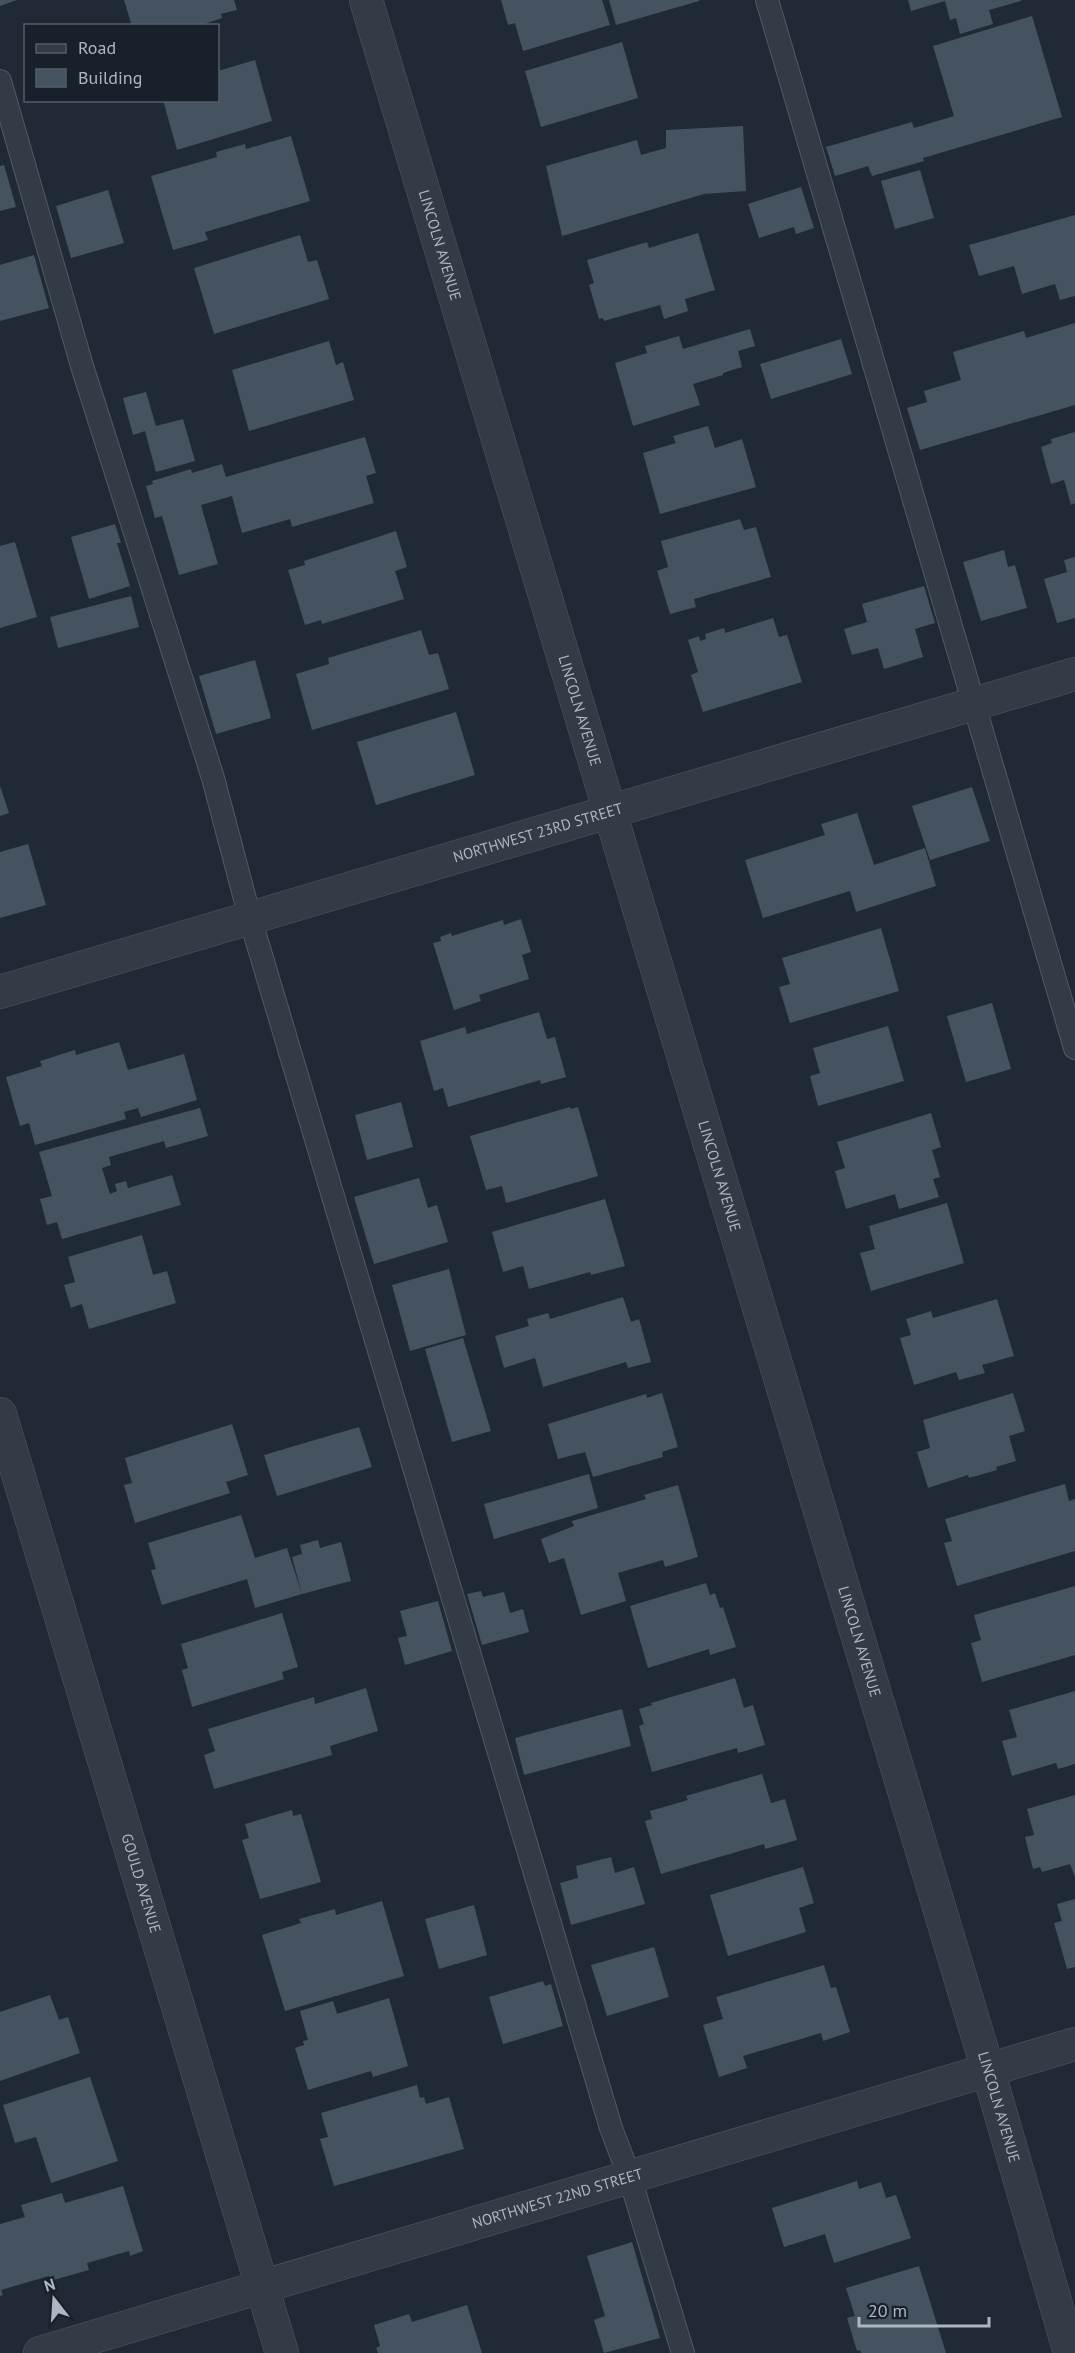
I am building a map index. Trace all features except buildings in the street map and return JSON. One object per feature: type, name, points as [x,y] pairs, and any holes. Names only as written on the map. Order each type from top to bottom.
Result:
[{"type":"street","name":"LINCOLN AVENUE","points":[[366,0],[1070,2353]]},
{"type":"street","name":"NORTHWEST 23RD STREET","points":[[0,992],[1075,674]]},
{"type":"street","name":"GOULD AVENUE","points":[[0,1414],[282,2353]]},
{"type":"street","name":"NORTHWEST 22ND STREET","points":[[40,2353],[1075,2044]]},
{"type":"lane","points":[[767,0],[1075,1048]]},
{"type":"lane","points":[[0,81],[82,366],[213,778],[250,918],[611,2128],[630,2178],[683,2353]]}]
